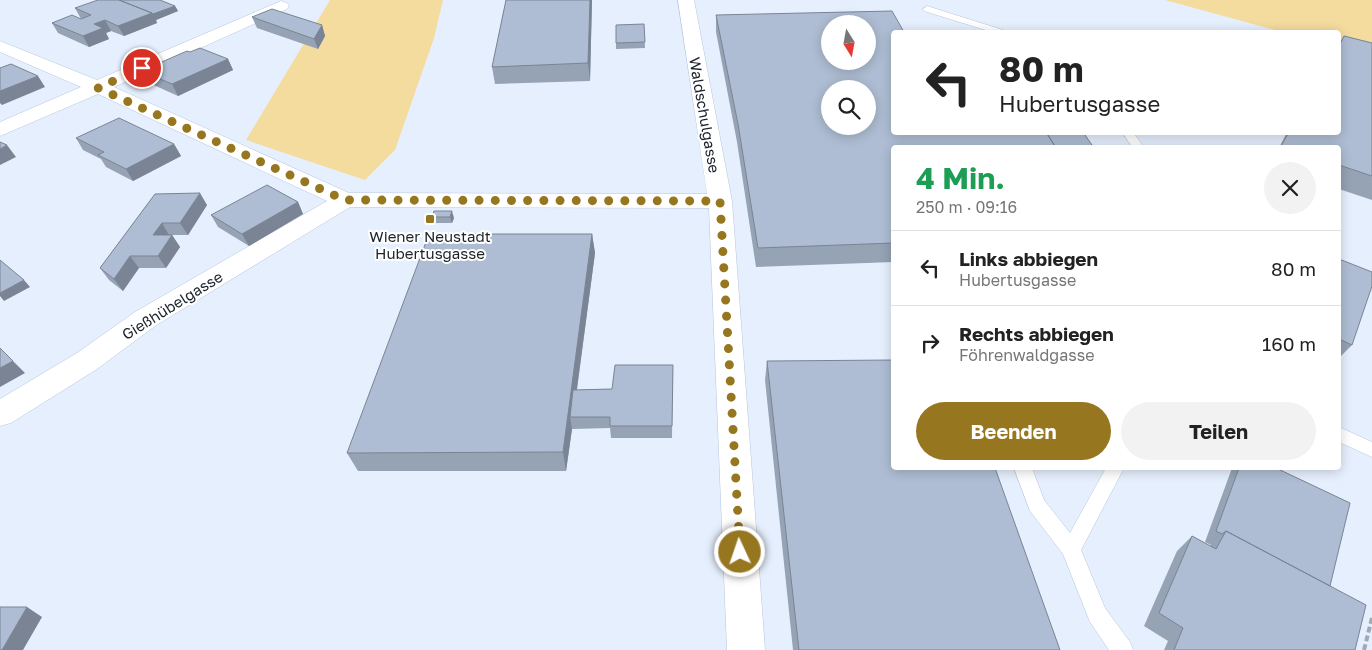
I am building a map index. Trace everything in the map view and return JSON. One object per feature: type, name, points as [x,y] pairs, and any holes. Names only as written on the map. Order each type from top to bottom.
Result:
[{"type":"street","name":"Waldschulgasse","points":[[686,0],[720,201],[746,650]]},
{"type":"street","points":[[0,130],[281,6]]},
{"type":"street","points":[[0,46],[98,88],[345,200],[720,201]]},
{"type":"street","name":"Gießhübelgasse","points":[[0,414],[87,361],[145,319],[345,200]]},
{"type":"lane","points":[[927,9],[994,30]]},
{"type":"lane","points":[[1129,135],[1138,145]]},
{"type":"lane","points":[[1341,435],[1372,450]]},
{"type":"lane","points":[[1024,470],[1038,505],[1071,549],[1097,615],[1122,650]]},
{"type":"lane","points":[[1071,549],[1114,470]]},
{"type":"path","points":[[1364,650],[1372,618]]},
{"type":"shaded area","points":[[330,0],[443,0],[434,38],[395,150],[365,180],[246,140]]},
{"type":"shaded area","points":[[1165,0],[1372,0],[1372,56],[1341,48],[1341,30],[1275,30]]},
{"type":"building","points":[[98,0],[119,0],[152,13],[118,26],[105,20],[94,24],[103,28],[83,36],[52,23],[72,15],[81,19],[91,15],[75,8]]},
{"type":"building","points":[[119,0],[160,0],[175,6],[153,14]]},
{"type":"building","points":[[506,0],[590,0],[588,63],[492,67]]},
{"type":"building","points":[[272,9],[322,25],[314,39],[252,17]]},
{"type":"building","points":[[892,11],[903,30],[891,30],[891,135],[1048,135],[1054,145],[891,145],[891,243],[758,248],[738,124],[716,15]]},
{"type":"building","points":[[644,24],[645,42],[616,43],[616,25]]},
{"type":"building","points":[[1344,36],[1372,43],[1372,176],[1341,166],[1341,145],[1282,145],[1287,135],[1341,135],[1341,42]]},
{"type":"building","points":[[200,48],[228,59],[172,84],[141,71],[187,51],[190,52]]},
{"type":"building","points":[[11,64],[38,76],[0,91],[0,68]]},
{"type":"building","points":[[119,118],[174,144],[126,169],[98,155],[104,152],[76,138]]},
{"type":"building","points":[[1048,135],[1085,135],[1092,145],[1054,145]]},
{"type":"building","points":[[0,142],[7,145],[0,149]]},
{"type":"building","points":[[267,185],[298,202],[242,234],[211,215]]},
{"type":"building","points":[[200,193],[180,223],[162,223],[153,235],[172,235],[158,256],[130,256],[114,279],[100,268],[155,194]]},
{"type":"building","points":[[434,211],[452,211],[450,217],[432,217]]},
{"type":"building","points":[[429,234],[592,234],[563,452],[347,453]]},
{"type":"building","points":[[0,260],[24,280],[0,293]]},
{"type":"building","points":[[1341,260],[1372,272],[1372,286],[1352,345],[1341,340]]},
{"type":"building","points":[[0,348],[13,361],[0,368]]},
{"type":"building","points":[[891,360],[891,470],[996,470],[1060,650],[799,650],[767,361]]},
{"type":"building","points":[[615,365],[673,365],[672,426],[610,426],[610,417],[570,417],[573,390],[612,389]]},
{"type":"building","points":[[1238,470],[1280,470],[1350,503],[1330,586],[1226,531],[1222,534],[1216,531]]},
{"type":"building","points":[[1226,531],[1366,605],[1355,650],[1174,650],[1183,628],[1159,613],[1192,536],[1216,549]]},
{"type":"building","points":[[0,607],[27,607],[2,650],[0,650]]},
{"type":"place","name":"Wiener Neustadt Hubertusgasse","points":[[430,219]]},
{"type":"route","points":[[142,68],[98,88],[345,200],[440,202],[720,201],[740,552]]}]
